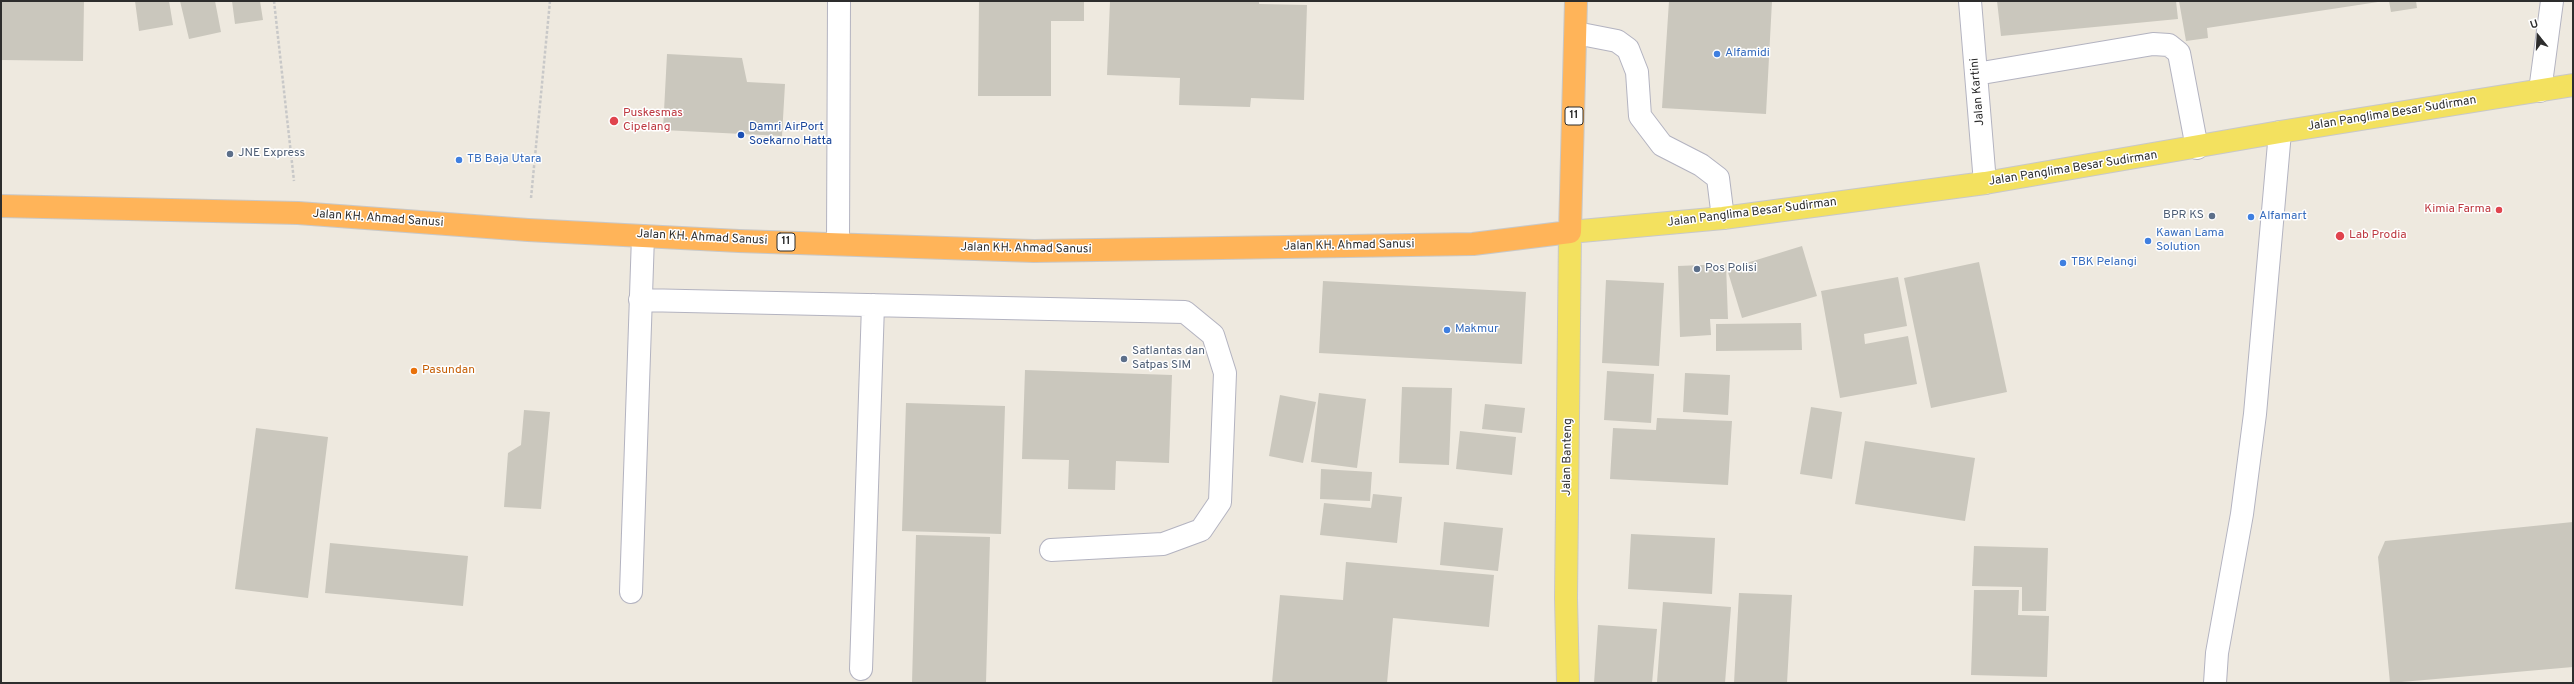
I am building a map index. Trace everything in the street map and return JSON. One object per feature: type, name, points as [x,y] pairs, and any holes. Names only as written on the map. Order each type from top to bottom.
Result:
[{"type":"highway","name":"11","points":[[1570,232],[1576,1]]},
{"type":"highway","name":"Jalan KH. Ahmad Sanusi","points":[[1,206],[298,213],[528,230],[643,236],[1050,250],[1473,244],[1570,232]]},
{"type":"main road","name":"Jalan Panglima Besar Sudirman","points":[[1570,232],[1722,218],[1985,183],[2197,148],[2280,132],[2573,85]]},
{"type":"main road","name":"Jalan Banteng","points":[[1568,683],[1566,598],[1570,232]]},
{"type":"street","points":[[838,243],[839,1]]},
{"type":"street","name":"Jalan Kartini","points":[[1970,1],[1985,183]]},
{"type":"street","points":[[2540,91],[2552,1]]},
{"type":"street","points":[[1576,33],[1617,42],[1628,50],[1637,72],[1640,116],[1662,145],[1701,165],[1718,178],[1722,218]]},
{"type":"street","points":[[1976,74],[2153,44],[2169,45],[2179,53],[2197,148]]},
{"type":"street","points":[[2215,683],[2217,652],[2242,514],[2255,414],[2280,132]]},
{"type":"street","points":[[630,592],[643,236]]},
{"type":"street","points":[[640,300],[1185,312],[1213,335],[1225,373],[1220,502],[1201,530],[1163,544],[1051,550]]},
{"type":"street","points":[[861,669],[873,305]]},
{"type":"path","points":[[274,1],[298,213]]},
{"type":"path","points":[[528,230],[550,1]]},
{"type":"building","points":[[1,1],[84,1],[83,61],[1,60]]},
{"type":"building","points":[[135,1],[169,1],[173,25],[139,31]]},
{"type":"building","points":[[180,1],[215,1],[221,32],[189,39]]},
{"type":"building","points":[[232,1],[260,1],[263,20],[235,24]]},
{"type":"building","points":[[979,1],[1084,1],[1084,21],[1051,21],[1051,96],[978,96]]},
{"type":"building","points":[[1110,1],[1259,1],[1259,4],[1307,5],[1304,100],[1251,98],[1250,107],[1179,105],[1180,78],[1107,75]]},
{"type":"building","name":"Alfamidi","points":[[1669,1],[1772,1],[1766,114],[1662,108]]},
{"type":"building","points":[[1997,1],[2176,1],[2178,19],[2001,36]]},
{"type":"building","points":[[2179,1],[2378,2],[2207,28],[2208,38],[2186,41]]},
{"type":"building","points":[[2389,1],[2416,1],[2417,8],[2391,12]]},
{"type":"building","points":[[667,54],[742,58],[747,82],[785,84],[782,136],[663,130]]},
{"type":"building","points":[[1802,246],[1817,296],[1742,318],[1727,269]]},
{"type":"building","points":[[1979,262],[2007,392],[1931,408],[1904,278]]},
{"type":"building","points":[[1726,264],[1728,319],[1710,319],[1711,335],[1680,337],[1678,266]]},
{"type":"building","points":[[1898,277],[1907,326],[1864,334],[1865,344],[1908,336],[1917,384],[1840,398],[1821,291]]},
{"type":"building","points":[[1606,280],[1664,283],[1659,366],[1602,363]]},
{"type":"building","points":[[1323,281],[1526,292],[1522,364],[1319,353]]},
{"type":"building","points":[[1801,323],[1802,350],[1716,351],[1716,324]]},
{"type":"building","points":[[1025,370],[1172,375],[1169,463],[1116,461],[1115,490],[1068,489],[1069,460],[1022,459]]},
{"type":"building","points":[[1607,371],[1654,374],[1651,423],[1604,420]]},
{"type":"building","points":[[1685,373],[1730,375],[1728,415],[1683,412]]},
{"type":"building","points":[[1402,387],[1452,388],[1449,465],[1399,463]]},
{"type":"building","points":[[1319,393],[1366,399],[1357,468],[1311,462]]},
{"type":"building","points":[[1280,395],[1316,402],[1303,463],[1269,456]]},
{"type":"building","points":[[906,403],[1005,406],[1001,534],[902,531]]},
{"type":"building","points":[[1485,404],[1525,408],[1522,433],[1482,429]]},
{"type":"building","points":[[1811,407],[1842,412],[1832,479],[1800,474]]},
{"type":"building","points":[[524,410],[550,412],[541,509],[504,507],[508,453],[521,445]]},
{"type":"building","points":[[1657,418],[1732,421],[1728,485],[1610,479],[1613,428],[1656,430]]},
{"type":"building","points":[[256,428],[328,437],[308,598],[235,589]]},
{"type":"building","points":[[1460,431],[1516,437],[1512,475],[1456,469]]},
{"type":"building","points":[[1865,441],[1975,458],[1965,521],[1855,504]]},
{"type":"building","points":[[1321,469],[1372,472],[1370,501],[1320,499]]},
{"type":"building","points":[[1373,494],[1402,497],[1397,543],[1320,535],[1324,503],[1371,508]]},
{"type":"building","points":[[1444,522],[1503,528],[1498,571],[1440,565]]},
{"type":"building","points":[[2573,522],[2573,667],[2390,683],[2378,557],[2385,541]]},
{"type":"building","points":[[1631,534],[1715,538],[1712,594],[1628,589]]},
{"type":"building","points":[[916,535],[990,537],[986,683],[912,683]]},
{"type":"building","points":[[330,543],[468,556],[463,606],[325,593]]},
{"type":"building","points":[[1974,546],[2048,548],[2046,611],[2022,611],[2022,587],[1972,586]]},
{"type":"building","points":[[1346,562],[1494,575],[1489,627],[1393,618],[1387,683],[1272,683],[1280,595],[1343,600]]},
{"type":"building","points":[[1974,590],[2019,590],[2018,615],[2049,616],[2047,677],[1971,675]]},
{"type":"building","points":[[1739,593],[1792,595],[1787,683],[1734,683]]},
{"type":"building","points":[[1663,602],[1731,607],[1725,683],[1657,682]]},
{"type":"building","points":[[1598,625],[1657,629],[1652,683],[1594,683]]},
{"type":"place","name":"Alfamidi","points":[[1717,54]]},
{"type":"place","name":"Puskesmas Cipelang","points":[[614,121]]},
{"type":"place","name":"Damri AirPort Soekarno Hatta","points":[[741,135]]},
{"type":"place","name":"JNE Express","points":[[230,154]]},
{"type":"place","name":"TB Baja Utara","points":[[459,160]]},
{"type":"place","name":"Kimia Farma","points":[[2499,210]]},
{"type":"place","name":"BPR KS","points":[[2212,216]]},
{"type":"place","name":"Alfamart","points":[[2251,217]]},
{"type":"place","name":"Lab Prodia","points":[[2340,236]]},
{"type":"place","name":"Kawan Lama Solution","points":[[2148,241]]},
{"type":"place","name":"TBK Pelangi","points":[[2063,263]]},
{"type":"place","name":"Pos Polisi","points":[[1697,269]]},
{"type":"place","name":"Makmur","points":[[1447,330]]},
{"type":"place","name":"Satlantas dan Satpas SIM","points":[[1124,359]]},
{"type":"place","name":"Pasundan","points":[[414,371]]}]
